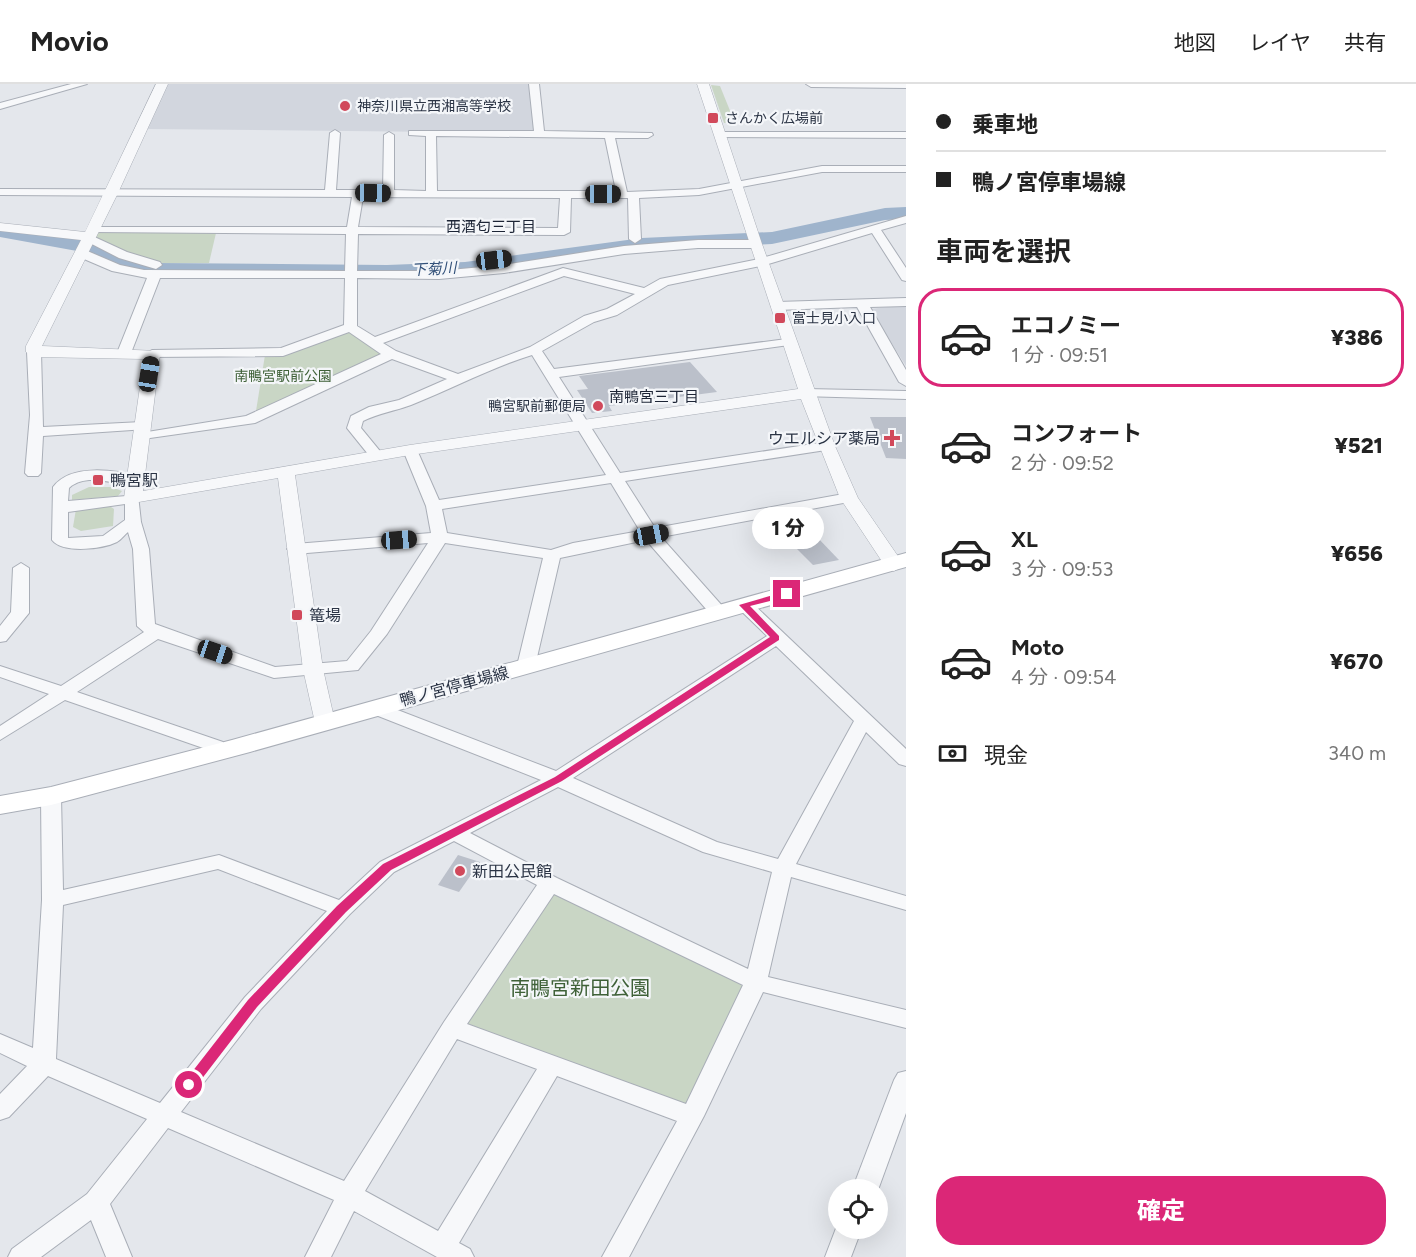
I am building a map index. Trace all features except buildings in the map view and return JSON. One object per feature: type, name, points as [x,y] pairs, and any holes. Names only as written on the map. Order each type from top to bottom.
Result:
[{"type":"main road","name":"鴨ノ宮停車場線","points":[[0,805],[51,796],[216,752],[744,605],[902,568]]},
{"type":"street","points":[[0,106],[82,84]]},
{"type":"street","points":[[33,473],[36,432],[34,346],[112,193],[162,84]]},
{"type":"street","points":[[534,84],[539,135]]},
{"type":"street","points":[[703,84],[753,239],[826,446],[849,498],[902,568]]},
{"type":"street","points":[[811,84],[906,85]]},
{"type":"street","points":[[900,85],[906,93]]},
{"type":"street","points":[[10,113],[25,100]]},
{"type":"street","points":[[330,193],[335,133]]},
{"type":"street","points":[[413,133],[648,135]]},
{"type":"street","points":[[430,133],[432,194]]},
{"type":"street","points":[[388,194],[389,135]]},
{"type":"street","points":[[609,135],[628,194],[635,239]]},
{"type":"street","points":[[720,135],[906,135]]},
{"type":"street","points":[[0,192],[683,194],[822,169],[906,169]]},
{"type":"street","points":[[350,327],[352,231],[358,193]]},
{"type":"street","points":[[566,194],[564,232],[566,247]]},
{"type":"street","points":[[377,456],[354,428],[356,419],[374,410],[404,403],[458,379],[535,350],[589,319],[612,312],[664,282],[761,262],[906,219]]},
{"type":"street","points":[[0,227],[87,241],[155,265],[470,273],[624,250],[753,239]]},
{"type":"street","points":[[875,229],[900,258],[906,277]]},
{"type":"street","points":[[87,241],[352,231],[564,232]]},
{"type":"street","points":[[87,241],[116,268],[155,274],[351,271],[462,263],[635,239],[753,239]]},
{"type":"street","points":[[548,262],[563,272],[644,292]]},
{"type":"street","points":[[374,342],[563,272]]},
{"type":"street","points":[[124,353],[155,274]]},
{"type":"street","points":[[777,306],[906,302]]},
{"type":"street","points":[[861,303],[906,382]]},
{"type":"street","points":[[34,351],[152,354],[284,352],[350,327]]},
{"type":"street","points":[[350,327],[391,354],[458,379]]},
{"type":"street","points":[[551,374],[789,341]]},
{"type":"street","points":[[535,350],[651,535],[719,613]]},
{"type":"street","points":[[105,541],[116,537],[127,526],[135,489],[152,354]]},
{"type":"street","points":[[36,432],[142,432],[250,420],[391,354]]},
{"type":"street","points":[[141,549],[105,541],[64,543],[60,540],[61,487],[135,489],[286,472],[410,450],[806,393],[906,395]]},
{"type":"street","points":[[434,507],[826,446]]},
{"type":"street","points":[[60,510],[72,505],[101,502],[120,505],[127,526],[141,549],[146,626],[156,632],[274,673],[352,666],[378,634],[440,537],[434,507],[410,450]]},
{"type":"street","points":[[286,472],[313,669],[324,722]]},
{"type":"street","points":[[101,502],[135,489]]},
{"type":"street","points":[[295,549],[440,537],[552,555],[573,548],[849,498]]},
{"type":"street","points":[[59,535],[127,526]]},
{"type":"street","points":[[526,666],[552,555]]},
{"type":"street","points":[[0,637],[20,613],[21,568]]},
{"type":"street","points":[[744,605],[906,760]]},
{"type":"street","points":[[0,734],[156,632]]},
{"type":"street","points":[[21,1257],[96,1202],[253,1004],[342,909],[387,867],[456,834],[558,779],[776,638]]},
{"type":"street","points":[[0,671],[216,746],[216,752]]},
{"type":"street","points":[[375,708],[558,779],[710,848],[906,903]]},
{"type":"street","points":[[615,1257],[692,1116],[756,982],[783,869],[863,721]]},
{"type":"street","points":[[0,1110],[44,1064],[53,900],[51,796]]},
{"type":"street","points":[[456,834],[550,883],[756,982],[906,1019]]},
{"type":"street","points":[[53,900],[219,862],[342,909]]},
{"type":"street","points":[[318,1257],[349,1195],[452,1028],[550,883]]},
{"type":"street","points":[[452,1028],[692,1116]]},
{"type":"street","points":[[0,1043],[164,1118],[349,1195],[452,1252],[551,1065]]},
{"type":"street","points":[[869,1179],[906,1080]]},
{"type":"street","points":[[96,1202],[119,1257]]},
{"type":"street","points":[[838,1257],[845,1239]]},
{"type":"shaded area","name":"神奈川県立西湘高等学校","points":[[167,84],[531,84],[538,133],[146,129]]},
{"type":"shaded area","points":[[906,305],[906,366],[870,309]]},
{"type":"green space","points":[[711,85],[720,86],[735,123],[724,123]]},
{"type":"green space","points":[[97,232],[216,233],[209,263],[163,263],[139,259],[94,236]]},
{"type":"green space","name":"南鴨宮駅前公園","points":[[349,330],[385,354],[256,411],[265,355]]},
{"type":"green space","points":[[89,487],[111,487],[122,491],[118,496],[72,500],[72,495]]},
{"type":"green space","points":[[108,505],[114,509],[113,526],[81,531],[73,527],[76,509]]},
{"type":"green space","name":"南鴨宮新田公園","points":[[553,894],[745,983],[685,1106],[466,1023]]},
{"type":"waterway","name":"下菊川","points":[[0,231],[94,248],[124,263],[157,269],[387,271],[465,268],[642,244],[772,238],[885,214],[906,213]]},
{"type":"place","name":"神奈川県立西湘高等学校","points":[[345,106]]},
{"type":"place","name":"さんかく広場前","points":[[713,118]]},
{"type":"place","name":"富士見小入口","points":[[780,318]]},
{"type":"place","name":"鴨宮駅前郵便局","points":[[598,406]]},
{"type":"place","name":"ウエルシア薬局","points":[[892,438]]},
{"type":"place","name":"鴨宮駅","points":[[98,480]]},
{"type":"place","name":"篭場","points":[[297,615]]},
{"type":"place","name":"新田公民館","points":[[460,871]]},
{"type":"district","name":"西酒匂三丁目","points":[[491,227]]},
{"type":"district","name":"南鴨宮三丁目","points":[[654,397]]},
{"type":"route","points":[[189,1085],[253,1004],[342,909],[387,867],[456,834],[558,779],[776,638],[744,605],[787,594]]}]
